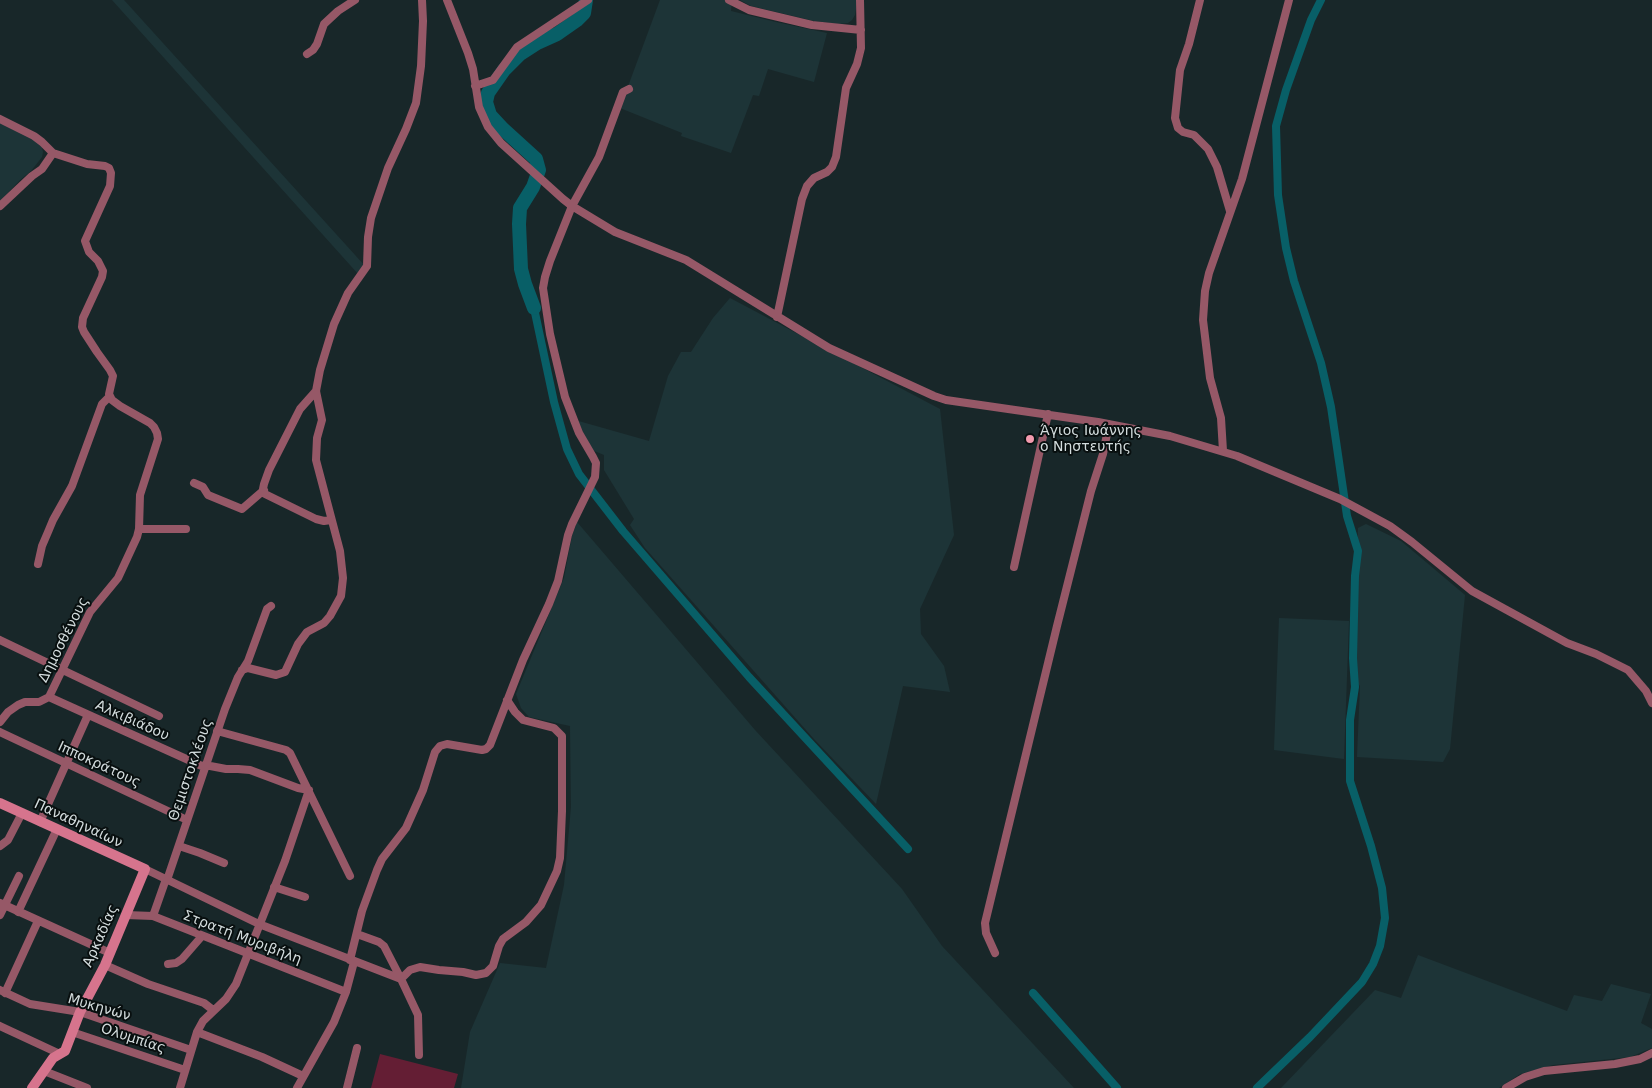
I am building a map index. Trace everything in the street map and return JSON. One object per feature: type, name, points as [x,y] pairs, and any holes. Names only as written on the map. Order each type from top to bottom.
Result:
[{"type":"street","points":[[307,54],[317,44],[324,24],[356,0]]},
{"type":"street","points":[[242,670],[248,668],[276,675],[285,672],[303,636],[330,616],[341,596],[343,578],[340,551],[316,460],[317,438],[322,420],[316,391],[320,370],[340,309],[351,288],[367,266],[371,218],[388,168],[416,103],[421,66],[422,0]]},
{"type":"street","points":[[447,0],[473,68],[479,107],[488,126],[501,143],[572,206],[615,232],[686,260],[829,348],[934,396],[946,400],[1048,414],[1170,436],[1251,461],[1340,499],[1390,526],[1472,591],[1567,643],[1596,654],[1628,670],[1646,691],[1652,703]]},
{"type":"street","points":[[728,0],[749,10],[812,24],[861,30]]},
{"type":"street","points":[[777,317],[802,199],[807,186],[814,178],[826,172],[835,162],[844,95],[859,56],[861,30],[860,0]]},
{"type":"street","points":[[1200,0],[1189,44],[1180,70],[1175,118],[1178,128],[1183,132],[1194,135],[1208,149],[1217,167],[1230,212]]},
{"type":"street","points":[[1223,451],[1221,418],[1208,366],[1203,306],[1209,274],[1242,179],[1289,0]]},
{"type":"street","points":[[475,86],[493,80],[518,47],[586,2]]},
{"type":"street","points":[[297,1088],[330,1030],[346,992],[362,911],[377,870],[384,856],[406,828],[423,790],[436,750],[448,744],[481,750],[491,744],[507,700],[561,572],[568,535],[595,477],[596,463],[579,433],[565,397],[550,334],[543,288],[550,262],[572,206],[599,157],[624,92],[629,89]]},
{"type":"street","points":[[0,119],[34,136],[53,153],[87,164],[106,166],[111,173],[110,186],[85,241],[89,252],[98,261],[103,271],[83,318],[82,327],[113,376],[110,396],[102,404],[72,486],[52,520],[38,564]]},
{"type":"street","points":[[0,206],[42,169],[53,153]]},
{"type":"street","points":[[316,391],[300,409],[269,470],[264,490],[265,494],[316,519],[331,520]]},
{"type":"street","name":"Δημοσθένους","points":[[0,722],[8,712],[18,705],[25,702],[39,702],[48,697],[90,612],[118,578],[140,529],[140,495],[158,439],[157,433],[150,423],[120,406],[110,396]]},
{"type":"street","points":[[1014,567],[1048,414]]},
{"type":"street","points":[[995,953],[986,933],[985,923],[1059,617],[1109,424]]},
{"type":"street","points":[[194,483],[203,488],[208,495],[242,509],[264,490]]},
{"type":"street","points":[[140,529],[186,528]]},
{"type":"street","name":"Θεμιστοκλέους","points":[[153,916],[179,846],[217,731],[235,685],[248,661],[267,610],[271,606]]},
{"type":"street","points":[[0,640],[159,716]]},
{"type":"street","name":"Αλκιβιάδου","points":[[48,697],[205,766],[250,770],[298,788],[309,790]]},
{"type":"street","points":[[401,979],[410,970],[420,967],[476,975],[486,973],[493,966],[499,946],[504,939],[526,922],[541,905],[557,871],[560,858],[562,811],[562,736],[554,728],[524,720],[515,712],[507,700]]},
{"type":"street","points":[[40,822],[88,715]]},
{"type":"street","points":[[217,731],[288,751],[350,876]]},
{"type":"street","name":"Ιπποκράτους","points":[[0,732],[187,820]]},
{"type":"street","points":[[180,1088],[197,1032],[203,1021],[226,999],[236,984],[289,849],[309,790]]},
{"type":"street","name":"Παναθηναίων","points":[[0,803],[145,869]]},
{"type":"street","points":[[0,846],[8,840],[22,813]]},
{"type":"street","points":[[18,912],[57,829]]},
{"type":"street","points":[[179,846],[224,863]]},
{"type":"street","points":[[145,869],[259,924],[401,979]]},
{"type":"street","name":"Αρκαδίας","points":[[34,1088],[53,1058],[65,1050],[80,1012],[110,954],[145,869]]},
{"type":"street","points":[[0,915],[2,904],[19,876]]},
{"type":"street","points":[[274,887],[306,897]]},
{"type":"street","points":[[2,904],[110,954]]},
{"type":"street","name":"Στρατή Μυριβήλη","points":[[126,915],[153,916],[346,992]]},
{"type":"street","points":[[3,991],[38,921]]},
{"type":"street","points":[[357,934],[379,942],[384,946],[401,979],[418,1015],[419,1055]]},
{"type":"street","points":[[168,964],[176,963],[182,959],[202,936]]},
{"type":"street","points":[[105,965],[148,984],[204,1003],[213,1010]]},
{"type":"street","name":"Μυκηνών","points":[[3,991],[30,1004],[80,1012],[191,1050]]},
{"type":"street","points":[[0,1026],[60,1054]]},
{"type":"street","name":"Ολυμπίας","points":[[72,1032],[185,1070]]},
{"type":"street","points":[[197,1032],[262,1057],[303,1076]]},
{"type":"street","points":[[347,1088],[357,1048]]},
{"type":"street","points":[[1506,1088],[1525,1077],[1544,1071],[1615,1064],[1640,1059],[1652,1053]]},
{"type":"street","points":[[44,1071],[87,1088]]},
{"type":"shaded area","points":[[112,0],[124,0],[365,266],[359,275]]},
{"type":"shaded area","points":[[660,0],[732,0],[731,11],[827,33],[814,82],[768,69],[759,96],[753,95],[731,153],[681,136],[682,133],[620,108]]},
{"type":"shaded area","points":[[740,0],[856,0],[856,9],[852,20],[848,23],[838,24],[814,21],[751,6]]},
{"type":"shaded area","points":[[0,122],[41,143],[43,152],[42,157],[31,171],[0,201]]},
{"type":"shaded area","points":[[730,298],[940,409],[954,535],[920,609],[921,634],[944,666],[950,692],[903,686],[876,804],[814,739],[645,548],[630,525],[634,519],[604,470],[604,455],[592,450],[575,420],[649,441],[668,376],[681,352],[691,352],[713,318]]},
{"type":"shaded area","points":[[577,522],[755,730],[902,889],[942,946],[1074,1088],[461,1088],[470,1032],[500,963],[546,968],[564,885],[571,807],[570,726],[529,717],[521,708],[516,694],[564,578],[572,536]]},
{"type":"shaded area","points":[[1366,524],[1401,541],[1465,595],[1450,749],[1443,762],[1357,757],[1360,686],[1356,681],[1354,659],[1358,528]]},
{"type":"shaded area","points":[[1279,618],[1349,621],[1344,759],[1274,750]]},
{"type":"shaded area","points":[[1418,955],[1567,1011],[1574,995],[1602,1001],[1611,984],[1651,994],[1641,1023],[1652,1029],[1652,1048],[1630,1057],[1553,1065],[1520,1074],[1499,1088],[1281,1088],[1375,990],[1401,998]]},
{"type":"shaded area","points":[[380,1054],[458,1074],[454,1088],[371,1088]]},
{"type":"waterway","points":[[534,308],[521,269],[519,224],[520,208],[533,187],[539,170],[536,159],[490,115],[486,102],[488,93],[504,70],[520,54],[537,43],[557,34],[577,20],[584,13],[586,0]]},
{"type":"waterway","points":[[1257,1088],[1310,1037],[1362,982],[1373,964],[1380,946],[1385,918],[1382,888],[1350,781],[1350,720],[1355,687],[1353,658],[1355,576],[1358,551],[1347,516],[1331,407],[1321,363],[1294,281],[1286,248],[1278,195],[1276,126],[1286,90],[1311,20],[1321,0]]},
{"type":"waterway","points":[[534,308],[554,402],[567,449],[579,474],[623,531],[749,677],[908,849]]},
{"type":"waterway","points":[[1033,993],[1117,1088]]},
{"type":"place","name":"Άγιος Ιωάννης ο Νηστευτής","points":[[1030,439]]}]
